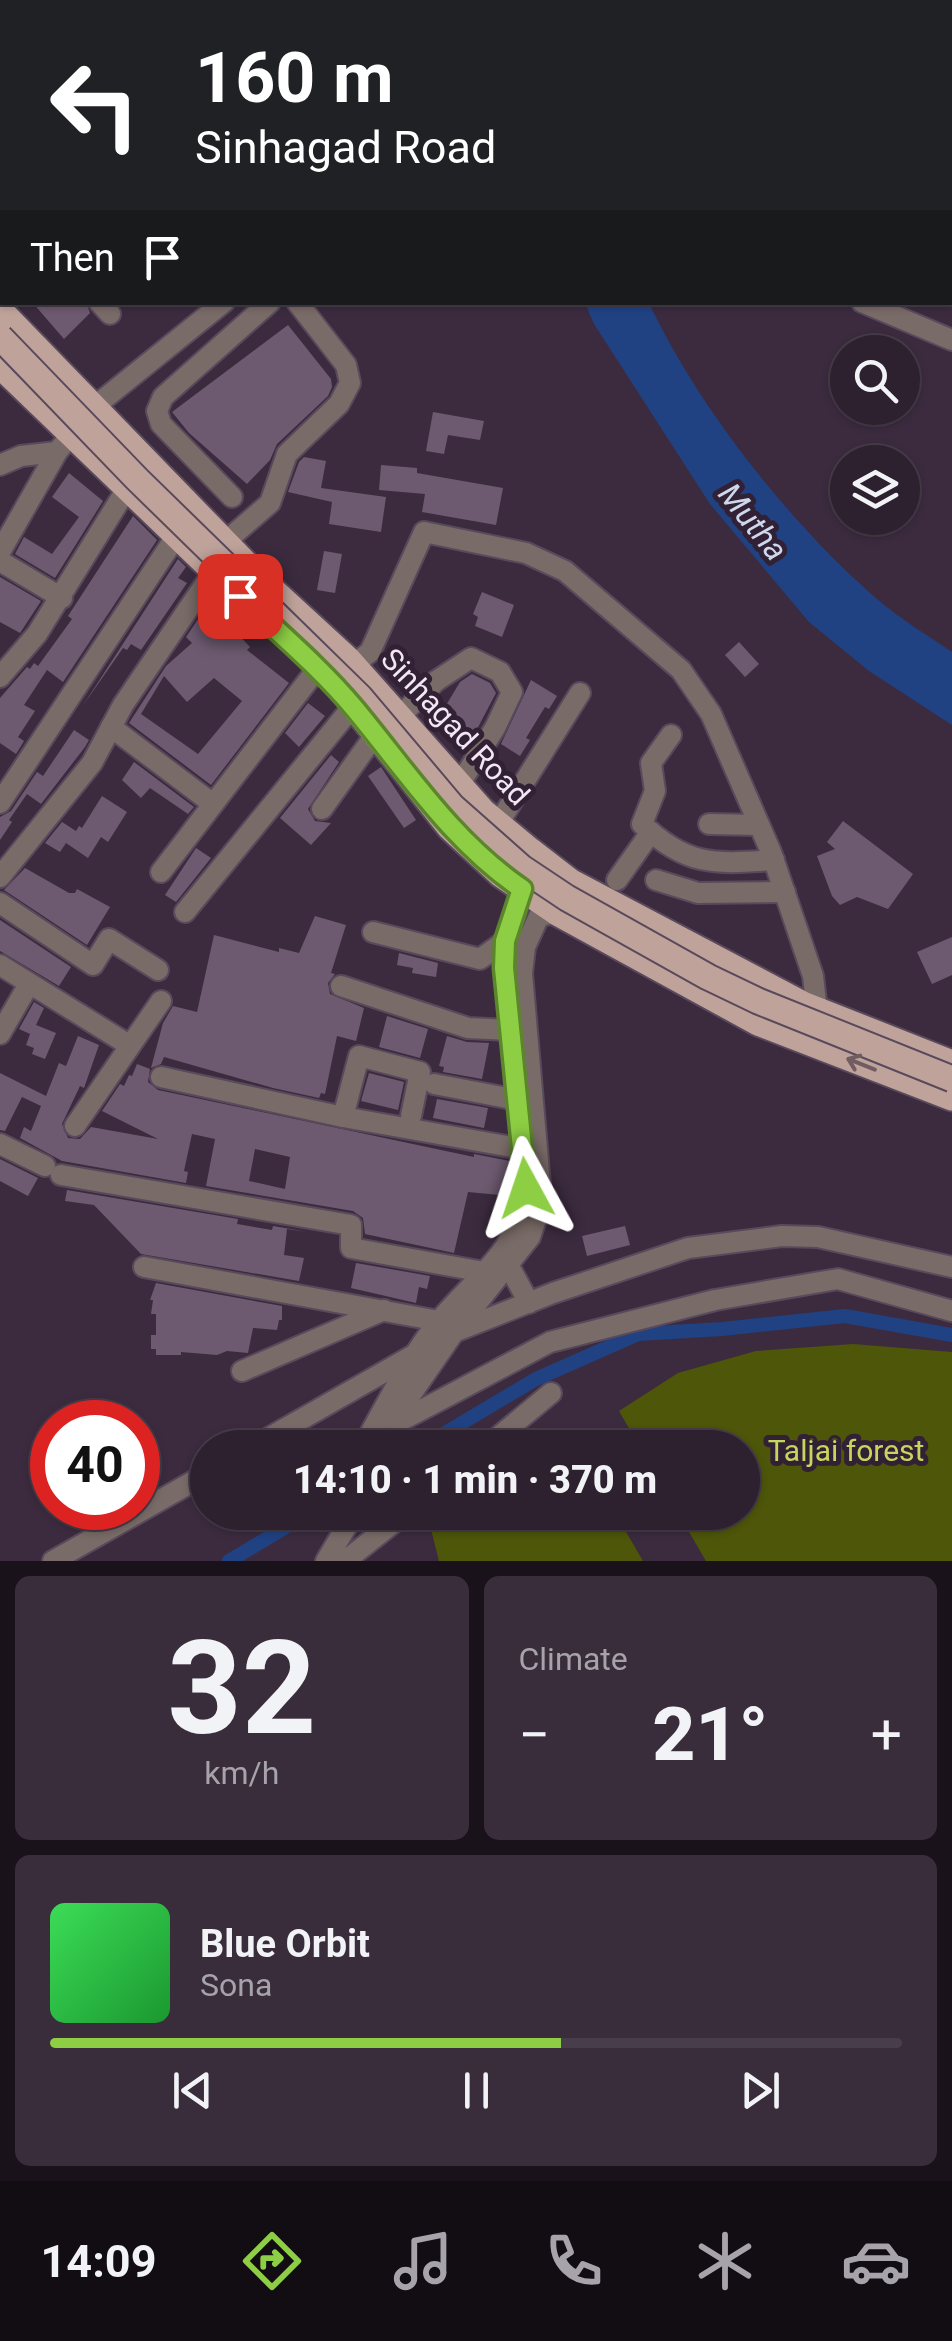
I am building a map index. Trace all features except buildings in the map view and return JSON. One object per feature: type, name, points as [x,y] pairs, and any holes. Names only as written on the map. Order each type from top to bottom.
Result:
[{"type":"main road","name":"Sinhagad Road","points":[[0,310],[225,542],[354,666],[491,818],[570,881],[817,1010],[952,1063]]},
{"type":"main road","points":[[0,325],[347,670],[439,778],[456,795],[491,818]]},
{"type":"main road","points":[[0,337],[360,697],[452,806],[522,868],[567,898],[708,977],[952,1079]]},
{"type":"main road","name":"Sinhagad Road","points":[[1,370],[64,444],[126,490],[177,535],[317,669],[353,706],[449,827],[501,875],[557,914],[758,1023],[952,1098]]},
{"type":"street","points":[[0,552],[64,444],[94,407],[220,305]]},
{"type":"street","points":[[232,498],[161,424],[159,404],[267,305]]},
{"type":"street","points":[[225,542],[270,503],[287,454],[340,404],[350,383],[346,365],[299,305]]},
{"type":"street","points":[[869,305],[952,340]]},
{"type":"street","points":[[0,465],[64,444]]},
{"type":"street","points":[[176,491],[202,466]]},
{"type":"street","points":[[0,677],[62,598],[126,490]]},
{"type":"street","points":[[354,666],[370,652],[424,532],[526,553],[566,572],[680,670],[712,714],[774,860],[814,976],[817,1010]]},
{"type":"street","points":[[0,803],[177,535]]},
{"type":"street","points":[[0,560],[62,598]]},
{"type":"street","points":[[0,877],[92,763],[111,727],[214,571]]},
{"type":"street","points":[[401,715],[436,682],[471,658],[500,672],[512,692],[495,728],[459,785]]},
{"type":"street","points":[[161,872],[317,669]]},
{"type":"street","points":[[491,818],[580,693]]},
{"type":"street","points":[[185,912],[353,706]]},
{"type":"street","points":[[111,727],[213,804]]},
{"type":"street","points":[[322,809],[376,735]]},
{"type":"street","points":[[671,735],[652,764],[655,791],[642,824],[667,848],[715,864],[774,860]]},
{"type":"street","points":[[709,824],[760,824]]},
{"type":"street","points":[[617,880],[651,832]]},
{"type":"street","points":[[656,880],[698,893],[785,892]]},
{"type":"street","points":[[282,1430],[418,1352],[509,1266],[530,1237],[539,1210],[540,1185],[511,1030],[505,941],[522,889],[538,881],[570,881]]},
{"type":"street","points":[[0,904],[93,965],[109,939],[158,970]]},
{"type":"street","points":[[388,1428],[446,1327],[520,1224],[526,1188],[524,948],[539,916],[557,914]]},
{"type":"street","points":[[373,932],[480,959],[505,941]]},
{"type":"street","points":[[0,965],[129,1045]]},
{"type":"street","points":[[0,1034],[29,984]]},
{"type":"street","points":[[341,986],[468,1028],[511,1030]]},
{"type":"street","points":[[75,1126],[162,1001]]},
{"type":"street","points":[[342,1116],[359,1056],[420,1072],[411,1116]]},
{"type":"street","points":[[161,1076],[342,1116],[523,1149]]},
{"type":"street","points":[[434,1084],[526,1100]]},
{"type":"street","points":[[0,1144],[53,1171],[352,1226],[352,1248],[484,1272]]},
{"type":"street","points":[[144,1267],[386,1310],[446,1327],[688,1248],[782,1236],[818,1237],[952,1268]]},
{"type":"street","points":[[509,1266],[529,1303]]},
{"type":"street","points":[[388,1428],[550,1342],[715,1300],[838,1280],[952,1311]]},
{"type":"street","points":[[242,1371],[386,1310]]},
{"type":"street","points":[[372,1430],[418,1352]]},
{"type":"street","points":[[507,1430],[550,1393]]},
{"type":"street","points":[[53,1561],[190,1483]]},
{"type":"street","points":[[314,1561],[331,1530]]},
{"type":"street","points":[[326,1561],[345,1530]]},
{"type":"street","points":[[345,1561],[384,1530]]},
{"type":"green space","name":"Taljai forest","points":[[853,1344],[952,1352],[952,1561],[706,1561],[688,1530],[760,1530],[760,1430],[630,1430],[619,1411],[678,1373],[756,1351]]},
{"type":"green space","points":[[431,1530],[625,1530],[643,1561],[439,1561]]},
{"type":"water","name":"Mutha","points":[[586,305],[650,305],[693,383],[780,500],[877,599],[952,652],[952,725],[869,671],[809,622],[710,504],[594,324]]},
{"type":"waterway","points":[[450,1430],[536,1379],[638,1334],[845,1316],[952,1335]]},
{"type":"waterway","points":[[229,1561],[281,1530]]},
{"type":"route","points":[[240,596],[353,706],[449,827],[522,889],[505,941],[504,968],[526,1188]]}]
